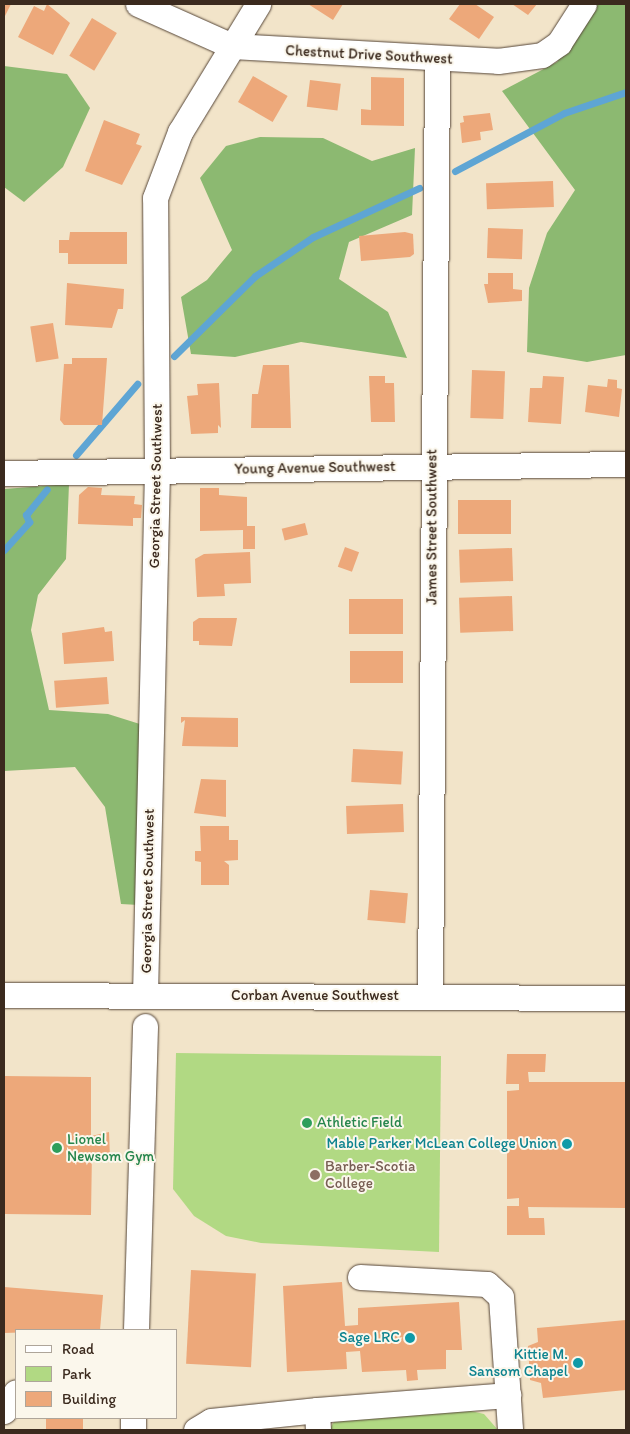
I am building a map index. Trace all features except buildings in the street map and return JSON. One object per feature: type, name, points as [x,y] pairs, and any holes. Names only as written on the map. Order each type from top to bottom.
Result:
[{"type":"street","name":"Chestnut Drive Southwest","points":[[138,4],[232,46],[498,61],[542,54],[559,43],[584,4]]},
{"type":"street","name":"Georgia Street Southwest","points":[[146,995],[157,470],[155,198],[180,132],[258,4]]},
{"type":"street","name":"James Street Southwest","points":[[430,996],[432,467],[438,58]]},
{"type":"street","name":"Young Avenue Southwest","points":[[4,472],[626,464]]},
{"type":"street","name":"Corban Avenue Southwest","points":[[4,995],[626,998]]},
{"type":"street","points":[[136,1329],[145,1026]]},
{"type":"street","points":[[360,1278],[486,1284],[501,1297],[510,1430]]},
{"type":"street","points":[[4,1411],[15,1394]]},
{"type":"street","points":[[196,1430],[211,1421],[318,1420],[508,1395]]},
{"type":"green space","points":[[598,4],[626,4],[626,355],[587,362],[527,352],[529,288],[547,233],[575,190],[502,91],[557,62]]},
{"type":"green space","points":[[4,66],[67,74],[90,108],[63,167],[24,202],[4,187]]},
{"type":"green space","points":[[260,137],[323,138],[372,161],[415,148],[412,215],[349,242],[339,279],[388,312],[407,358],[301,342],[235,357],[191,354],[181,297],[207,280],[232,250],[200,178],[226,146]]},
{"type":"green space","points":[[69,484],[66,559],[38,595],[31,630],[49,710],[108,714],[143,725],[139,905],[121,904],[105,807],[75,767],[4,771],[4,489]]},
{"type":"green space","name":"Athletic Field","points":[[176,1053],[441,1056],[439,1252],[261,1243],[226,1236],[194,1216],[173,1189]]},
{"type":"green space","points":[[462,1409],[484,1414],[498,1430],[329,1430],[335,1420]]},
{"type":"waterway","points":[[455,171],[564,113],[626,92]]},
{"type":"waterway","points":[[174,356],[255,276],[313,237],[419,188]]},
{"type":"waterway","points":[[76,455],[137,384]]},
{"type":"waterway","points":[[4,550],[29,522],[26,515],[47,489]]},
{"type":"place","name":"Athletic Field","points":[[307,1123]]},
{"type":"place","name":"Mable Parker McLean College Union","points":[[567,1144]]},
{"type":"place","name":"Lionel Newsom Gym","points":[[57,1148]]},
{"type":"place","name":"Barber-Scotia College","points":[[315,1175]]},
{"type":"place","name":"Sage LRC","points":[[410,1338]]},
{"type":"place","name":"Kittie M. Sansom Chapel","points":[[578,1363]]}]
